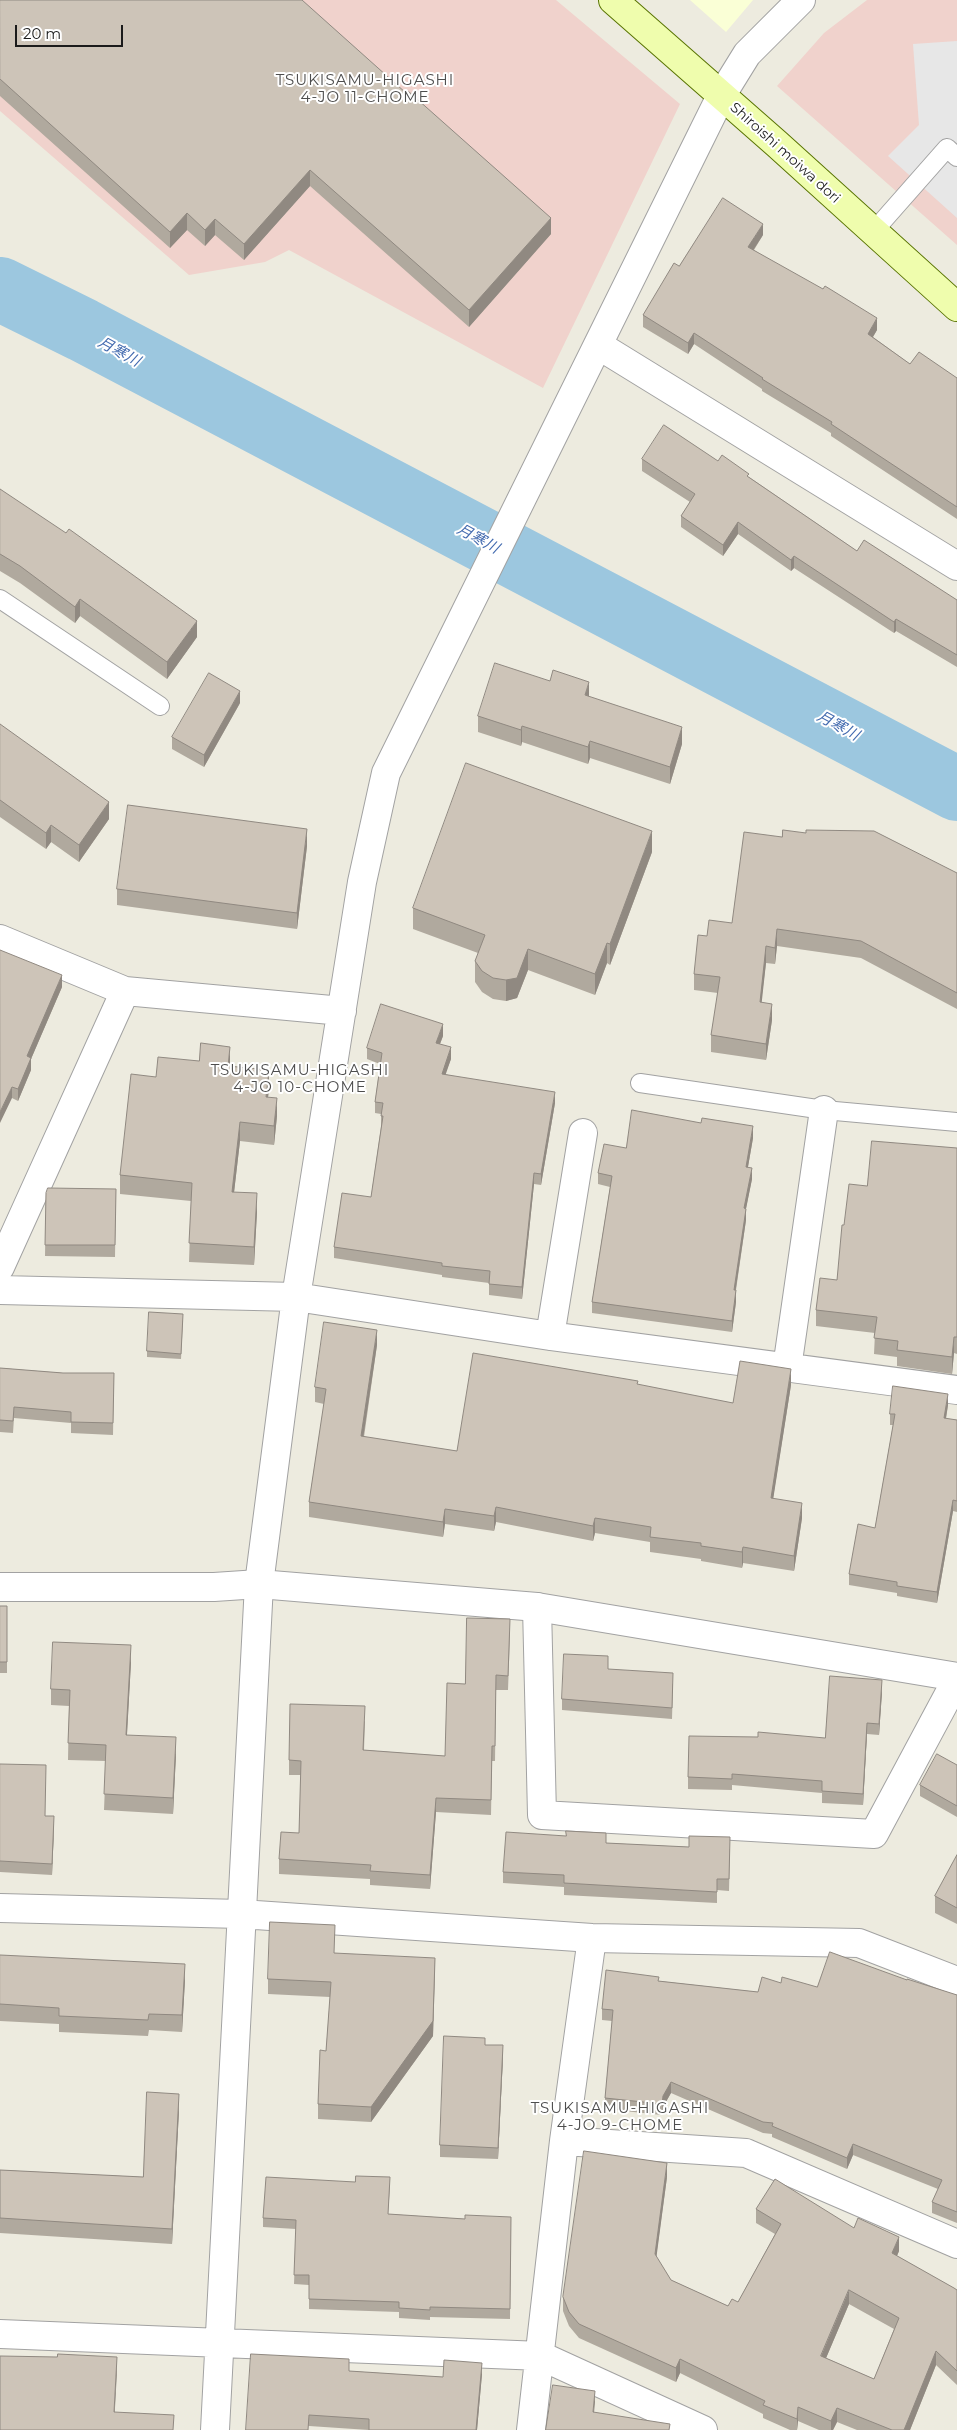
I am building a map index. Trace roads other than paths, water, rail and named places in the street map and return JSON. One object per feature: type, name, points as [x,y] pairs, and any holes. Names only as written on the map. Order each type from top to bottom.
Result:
[{"type":"main road","name":"Shiroishi moiwa dori","points":[[613,0],[777,144],[957,307]]},
{"type":"street","points":[[215,2430],[258,1584],[296,1297],[362,882],[386,773],[721,96],[747,54],[801,0]]},
{"type":"street","points":[[598,345],[957,566]]},
{"type":"street","points":[[0,939],[125,991],[342,1011]]},
{"type":"street","points":[[0,1267],[125,991]]},
{"type":"street","points":[[787,1368],[824,1110]]},
{"type":"street","points":[[550,1336],[582,1133]]},
{"type":"street","points":[[0,1290],[296,1297],[550,1336],[957,1390]]},
{"type":"street","points":[[0,1587],[214,1587],[258,1584],[537,1607],[957,1678],[874,1834],[542,1815],[537,1607]]},
{"type":"street","points":[[0,1908],[241,1914],[592,1938],[859,1943],[957,1981]]},
{"type":"street","points":[[531,2430],[541,2356],[564,2141],[592,1938]]},
{"type":"street","points":[[564,2141],[746,2153],[957,2244]]},
{"type":"street","points":[[0,2334],[541,2356],[703,2430]]},
{"type":"lane","points":[[873,232],[954,150]]},
{"type":"lane","points":[[0,599],[160,706]]},
{"type":"lane","points":[[640,1083],[824,1110],[957,1122]]},
{"type":"waterway","name":"月寒川","points":[[0,289],[83,330],[957,789]]},
{"type":"district","name":"TSUKISAMU-HIGASHI 4-JO 11-CHOME","points":[[365,90]]},
{"type":"district","name":"TSUKISAMU-HIGASHI 4-JO 10-CHOME","points":[[300,1080]]},
{"type":"district","name":"TSUKISAMU-HIGASHI 4-JO 9-CHOME","points":[[620,2118]]}]
